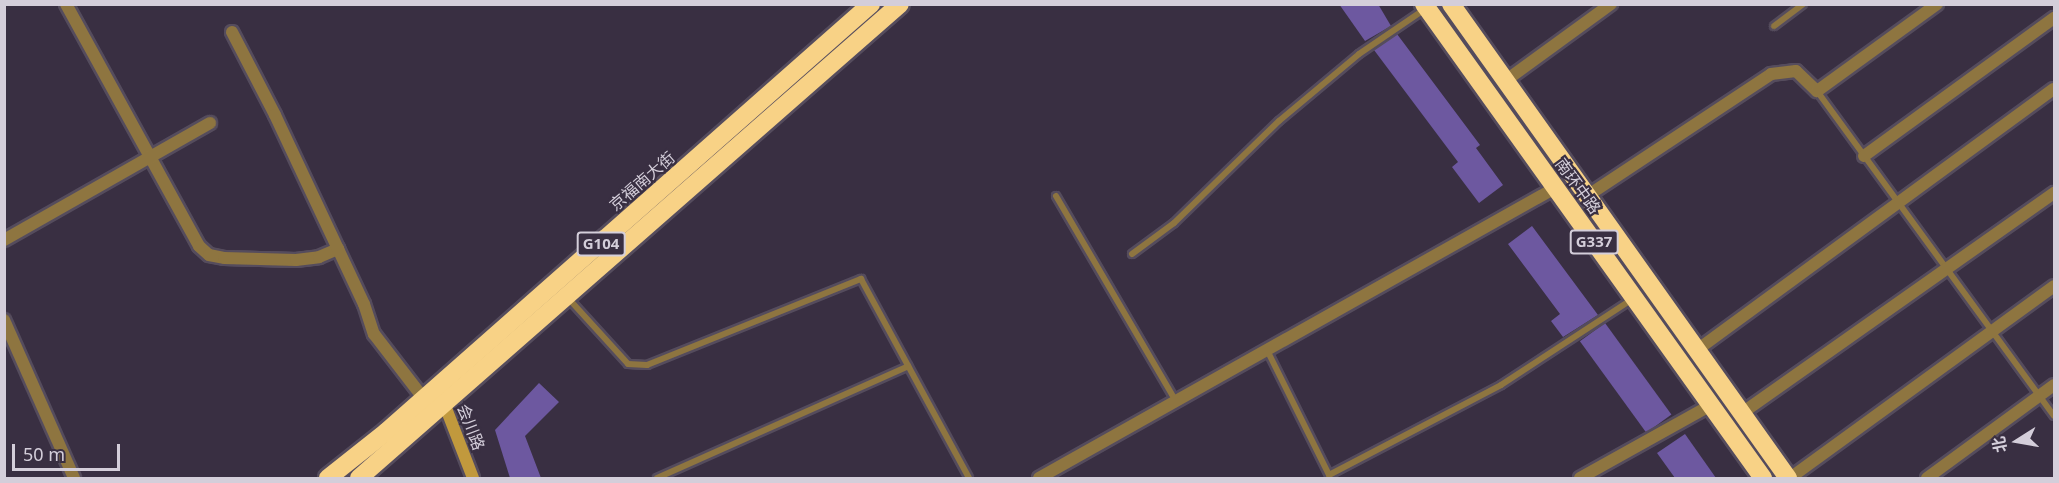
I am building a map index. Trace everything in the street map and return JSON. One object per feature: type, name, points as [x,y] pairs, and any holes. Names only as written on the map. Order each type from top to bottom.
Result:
[{"type":"highway","name":"京福南大街","points":[[328,478],[431,393],[871,4]]},
{"type":"highway","name":"G104","points":[[359,478],[445,406],[900,4]]},
{"type":"highway","name":"南环中路","points":[[1451,4],[1789,478]]},
{"type":"highway","name":"南环中路","points":[[1425,6],[1763,478]]},
{"type":"street","points":[[66,4],[149,160],[199,246],[209,255],[296,260],[319,257],[338,249]]},
{"type":"street","points":[[1505,81],[1611,4]]},
{"type":"street","points":[[1587,196],[1771,74],[1796,71],[1817,91],[1937,4]]},
{"type":"street","points":[[1864,156],[2055,18]]},
{"type":"street","points":[[232,32],[338,249],[374,334],[431,393]]},
{"type":"street","points":[[1697,350],[2055,89]]},
{"type":"street","points":[[4,240],[149,160],[210,123]]},
{"type":"street","points":[[1040,478],[1555,188]]},
{"type":"street","points":[[1742,413],[2055,194]]},
{"type":"street","points":[[1789,478],[2055,286]]},
{"type":"street","points":[[4,320],[74,478]]},
{"type":"street","points":[[1927,478],[2055,385]]},
{"type":"street","name":"会川路","points":[[431,393],[445,406],[473,478]]},
{"type":"street","points":[[1580,478],[1711,405]]},
{"type":"lane","points":[[1774,26],[1803,4]]},
{"type":"lane","points":[[1132,254],[1174,223],[1279,121],[1359,54],[1425,6]]},
{"type":"lane","points":[[1817,91],[2038,397],[2055,416]]},
{"type":"lane","points":[[1056,196],[1176,402]]},
{"type":"lane","points":[[568,298],[628,364],[648,365],[861,279],[969,478]]},
{"type":"lane","points":[[1268,350],[1329,475],[1510,379],[1634,298]]},
{"type":"lane","points":[[657,478],[908,366]]},
{"type":"building","points":[[1339,4],[1378,4],[1391,26],[1365,41]]},
{"type":"building","points":[[1397,34],[1480,145],[1476,148],[1503,185],[1479,203],[1452,167],[1458,162],[1374,50]]},
{"type":"building","points":[[1532,226],[1598,315],[1563,337],[1551,321],[1560,314],[1508,244]]},
{"type":"building","points":[[1605,323],[1671,414],[1646,433],[1580,341]]},
{"type":"building","points":[[539,383],[559,402],[525,436],[541,478],[510,478],[495,430]]},
{"type":"building","points":[[1685,434],[1716,478],[1675,478],[1657,453]]}]
